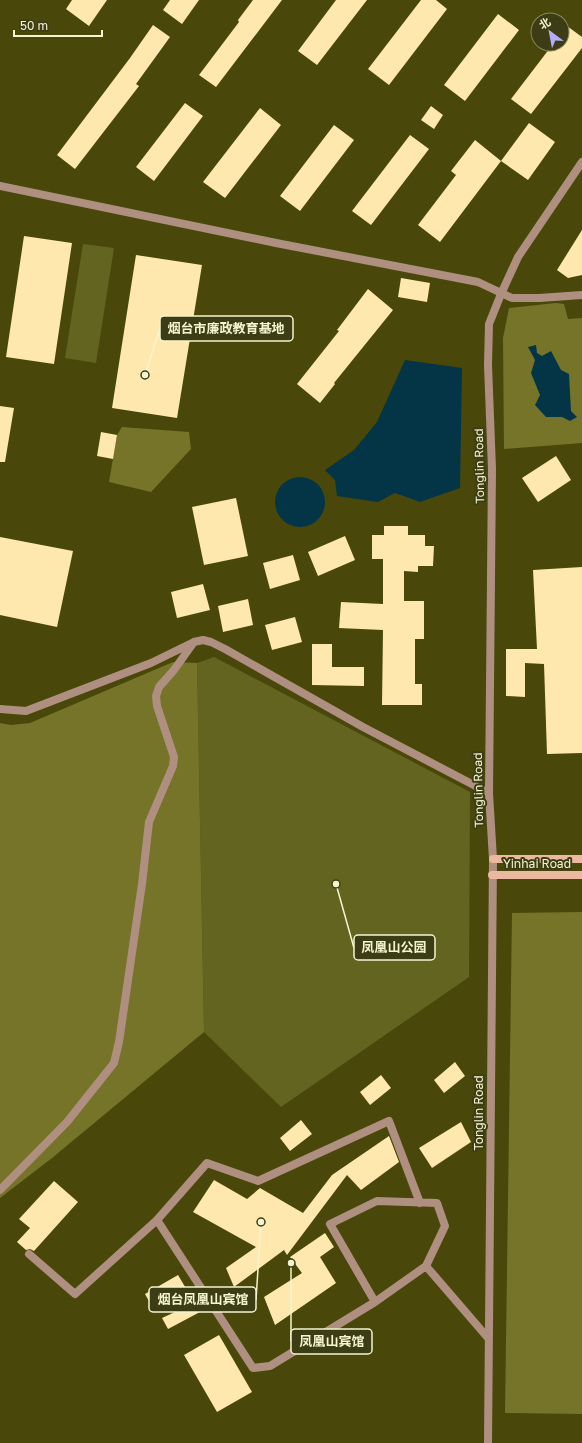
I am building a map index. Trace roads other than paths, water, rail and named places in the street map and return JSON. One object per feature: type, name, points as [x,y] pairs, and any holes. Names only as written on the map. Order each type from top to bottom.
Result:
[{"type":"main road","name":"Yinhai Road","points":[[493,859],[582,859]]},
{"type":"main road","name":"Yinhai Road","points":[[492,875],[582,875]]},
{"type":"street","name":"Tonglin Road","points":[[488,1443],[493,859],[489,793],[492,468],[488,358],[489,324],[518,257],[582,162]]},
{"type":"street","points":[[0,186],[276,243],[478,282],[512,298],[582,295]]},
{"type":"street","points":[[0,709],[26,711],[151,663],[194,642],[203,640],[211,642],[363,728],[489,793]]},
{"type":"street","points":[[0,1190],[67,1122],[114,1063],[119,1042],[142,884],[149,822],[173,766],[174,757],[157,706],[156,696],[159,687],[174,670],[194,642]]},
{"type":"street","points":[[29,1254],[75,1294],[157,1220],[207,1164],[258,1181],[389,1121],[420,1203]]},
{"type":"street","points":[[157,1220],[253,1368],[270,1366],[375,1302],[426,1266],[445,1226],[437,1204],[377,1202],[330,1224],[375,1302]]},
{"type":"street","points":[[426,1266],[488,1338]]},
{"type":"water","points":[[536,345],[537,353],[542,356],[551,351],[561,370],[569,374],[571,411],[577,417],[570,421],[562,417],[546,417],[535,405],[540,395],[531,373],[535,360],[528,347]]},
{"type":"water","points":[[405,360],[462,368],[460,488],[420,502],[395,493],[378,502],[337,496],[335,480],[325,470],[354,450],[377,422]]},
{"type":"water","points":[[300,477],[310,479],[318,484],[323,492],[325,502],[323,512],[318,520],[310,525],[300,527],[290,525],[282,520],[277,512],[275,502],[277,492],[282,484],[290,479]]},
{"type":"place","name":"烟台市廉政教育基地","points":[[145,375]]},
{"type":"place","name":"凤凰山公园","points":[[336,884]]},
{"type":"place","name":"烟台凤凰山宾馆","points":[[261,1222]]},
{"type":"place","name":"凤凰山宾馆","points":[[291,1263]]}]
